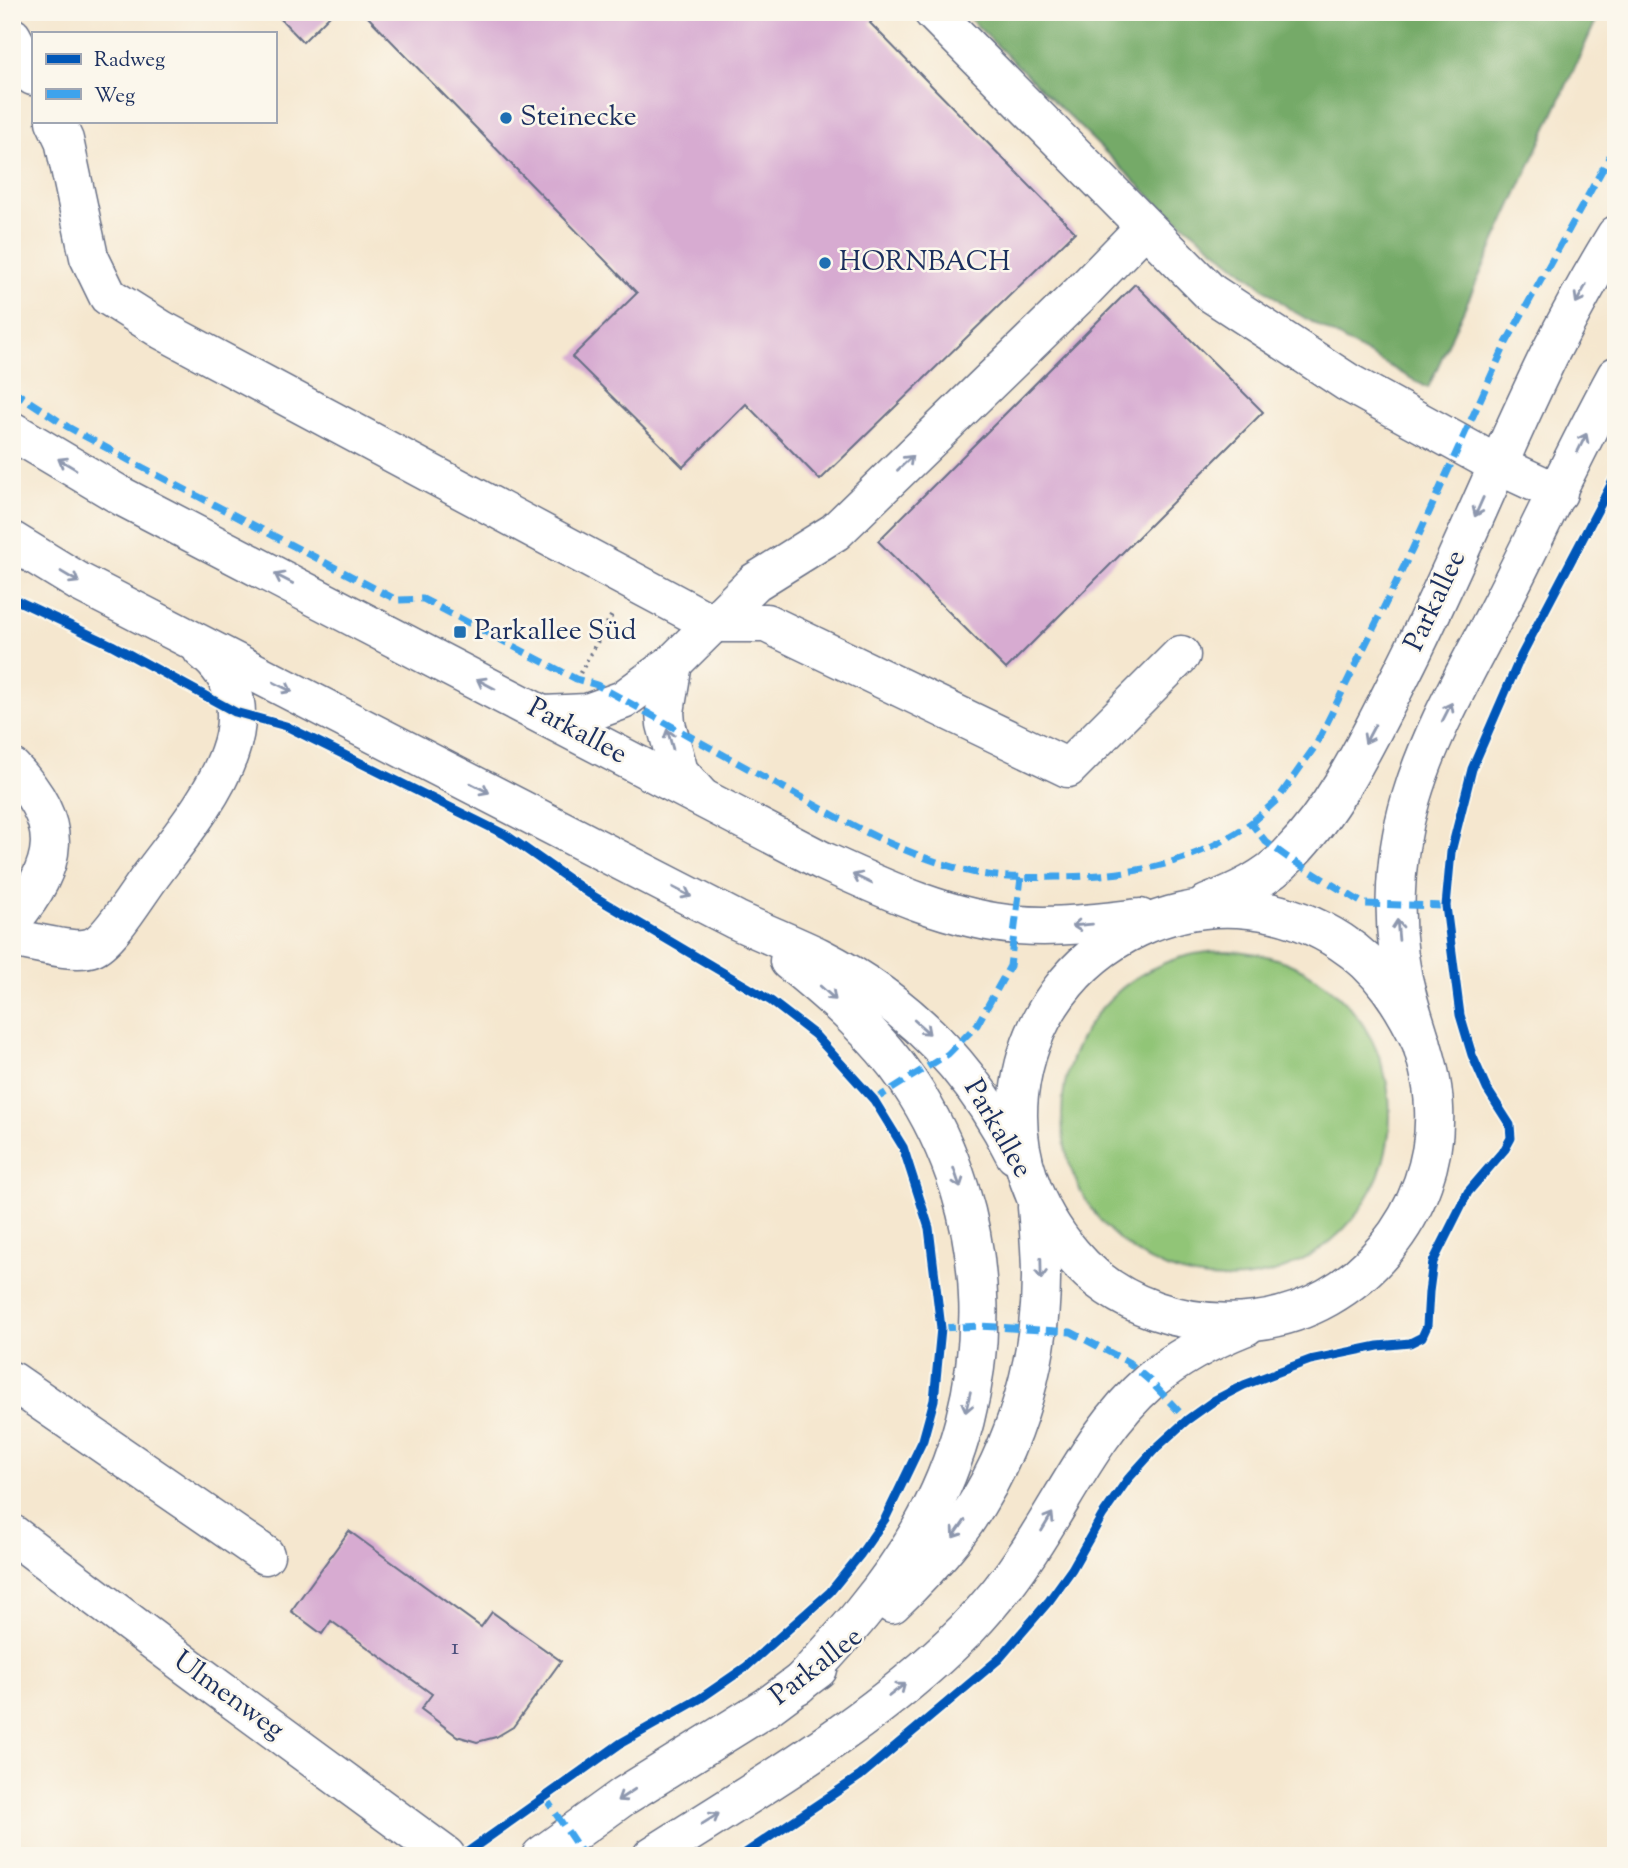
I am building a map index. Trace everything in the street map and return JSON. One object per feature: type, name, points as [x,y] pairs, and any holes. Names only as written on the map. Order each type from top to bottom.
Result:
[{"type":"street","points":[[933,12],[1210,293],[1347,382],[1498,465],[1558,493]]},
{"type":"street","points":[[12,37],[32,74]]},
{"type":"street","points":[[55,122],[64,140],[89,257],[108,296],[162,330],[711,623],[766,623],[1068,768],[1181,655]]},
{"type":"street","points":[[544,716],[587,713],[624,700],[673,663],[755,582],[835,532],[1083,291],[1144,228]]},
{"type":"street","name":"Parkallee","points":[[541,1856],[624,1796],[798,1685],[843,1649],[927,1570],[970,1513],[1005,1451],[1020,1410],[1037,1329],[1041,1278],[1034,1195],[1021,1152],[1017,1113],[1021,1074],[1033,1037],[1050,1003],[1075,972],[1104,947],[1138,927],[1253,884],[1272,871],[1323,814],[1367,741],[1424,630],[1549,356],[1582,291],[1616,234]]},
{"type":"street","name":"Parkallee","points":[[652,1856],[832,1740],[916,1675],[965,1631],[998,1594],[1025,1557],[1092,1448],[1121,1410],[1150,1381],[1187,1354],[1216,1338],[1258,1321],[1301,1310],[1330,1296],[1357,1278],[1380,1256],[1400,1231],[1416,1203],[1427,1172],[1433,1141],[1434,1109],[1432,1087],[1401,967],[1396,905],[1396,875],[1410,801],[1437,732],[1616,376]]},
{"type":"street","name":"Parkallee","points":[[12,431],[123,497],[866,881],[960,914],[1016,925],[1075,926],[1223,908],[1255,909],[1286,917],[1326,933],[1369,964],[1391,988],[1409,1015],[1422,1044]]},
{"type":"street","name":"Parkallee","points":[[12,541],[79,582],[736,920],[819,957],[847,973],[885,997],[930,1033],[985,1100],[1055,1235],[1081,1264],[1111,1289],[1144,1307],[1181,1319],[1220,1324],[1258,1321]]},
{"type":"street","points":[[12,938],[66,948],[92,947],[113,929],[207,799],[224,771],[236,712],[231,682],[212,658],[185,636]]},
{"type":"street","points":[[673,663],[665,712],[666,724],[679,772],[702,797]]},
{"type":"street","points":[[12,768],[30,786],[46,813],[51,849],[43,879],[12,921]]},
{"type":"street","points":[[736,920],[831,996],[871,1035],[907,1079],[934,1124],[954,1169],[966,1205],[978,1276],[979,1326],[974,1375],[947,1475],[920,1530],[872,1604],[798,1685]]},
{"type":"street","points":[[12,1381],[265,1555]]},
{"type":"street","name":"Ulmenweg","points":[[12,1534],[446,1856]]},
{"type":"path","points":[[576,680],[630,582]]},
{"type":"green space","points":[[963,12],[1600,12],[1428,388],[1291,310],[1157,203]]},
{"type":"green space","points":[[1226,951],[1258,954],[1289,964],[1317,979],[1342,999],[1362,1024],[1377,1052],[1387,1083],[1390,1115],[1387,1147],[1377,1178],[1362,1206],[1342,1231],[1317,1251],[1289,1266],[1258,1276],[1226,1279],[1194,1276],[1163,1266],[1135,1251],[1110,1231],[1090,1206],[1075,1178],[1065,1147],[1062,1115],[1065,1083],[1075,1052],[1090,1024],[1110,999],[1135,979],[1163,964],[1194,954]]},
{"type":"building","points":[[274,12],[333,12],[303,42]]},
{"type":"building","name":"HORNBACH","points":[[363,12],[881,12],[870,23],[1075,232],[820,480],[746,404],[683,467],[572,357],[637,293]]},
{"type":"building","points":[[1135,284],[1263,412],[1006,669],[878,541]]},
{"type":"building","points":[[349,1531],[481,1627],[492,1612],[561,1661],[513,1727],[496,1737],[477,1742],[457,1736],[421,1709],[432,1694],[331,1621],[322,1634],[291,1611]]},
{"type":"marked path","points":[[1251,823],[1278,799],[1316,745],[1412,550],[1506,343],[1616,145]]},
{"type":"marked path","points":[[12,390],[68,427],[397,600],[423,599],[576,679],[597,685],[856,827],[927,858],[976,873],[996,876],[1036,878],[1109,874],[1182,859],[1228,838],[1251,823],[1266,842],[1364,904],[1446,906]]},
{"type":"marked path","points":[[874,1100],[948,1054],[977,1025],[1010,966],[1021,878]]},
{"type":"marked path","points":[[941,1328],[980,1326],[1071,1332],[1128,1362],[1187,1420]]},
{"type":"marked path","points":[[544,1796],[584,1856]]},
{"type":"cycle path","points":[[741,1856],[860,1776],[999,1659],[1049,1601],[1072,1569],[1102,1516],[1128,1479],[1156,1448],[1187,1420],[1215,1400],[1244,1385],[1310,1360],[1378,1346],[1410,1343],[1422,1337],[1427,1326],[1433,1262],[1468,1192],[1505,1149],[1511,1138],[1510,1125],[1487,1089],[1472,1055],[1460,1015],[1446,906],[1451,852],[1472,769],[1521,656],[1616,475]]},
{"type":"cycle path","points":[[12,598],[112,645],[235,712],[286,726],[506,835],[590,894],[771,1001],[815,1035],[874,1100],[903,1147],[929,1228],[941,1328],[934,1400],[923,1440],[885,1519],[830,1592],[746,1667],[701,1698],[621,1743],[462,1856]]},
{"type":"place","name":"Steinecke","points":[[506,118]]},
{"type":"place","name":"HORNBACH","points":[[825,263]]},
{"type":"place","name":"Parkallee Süd","points":[[460,632]]}]
